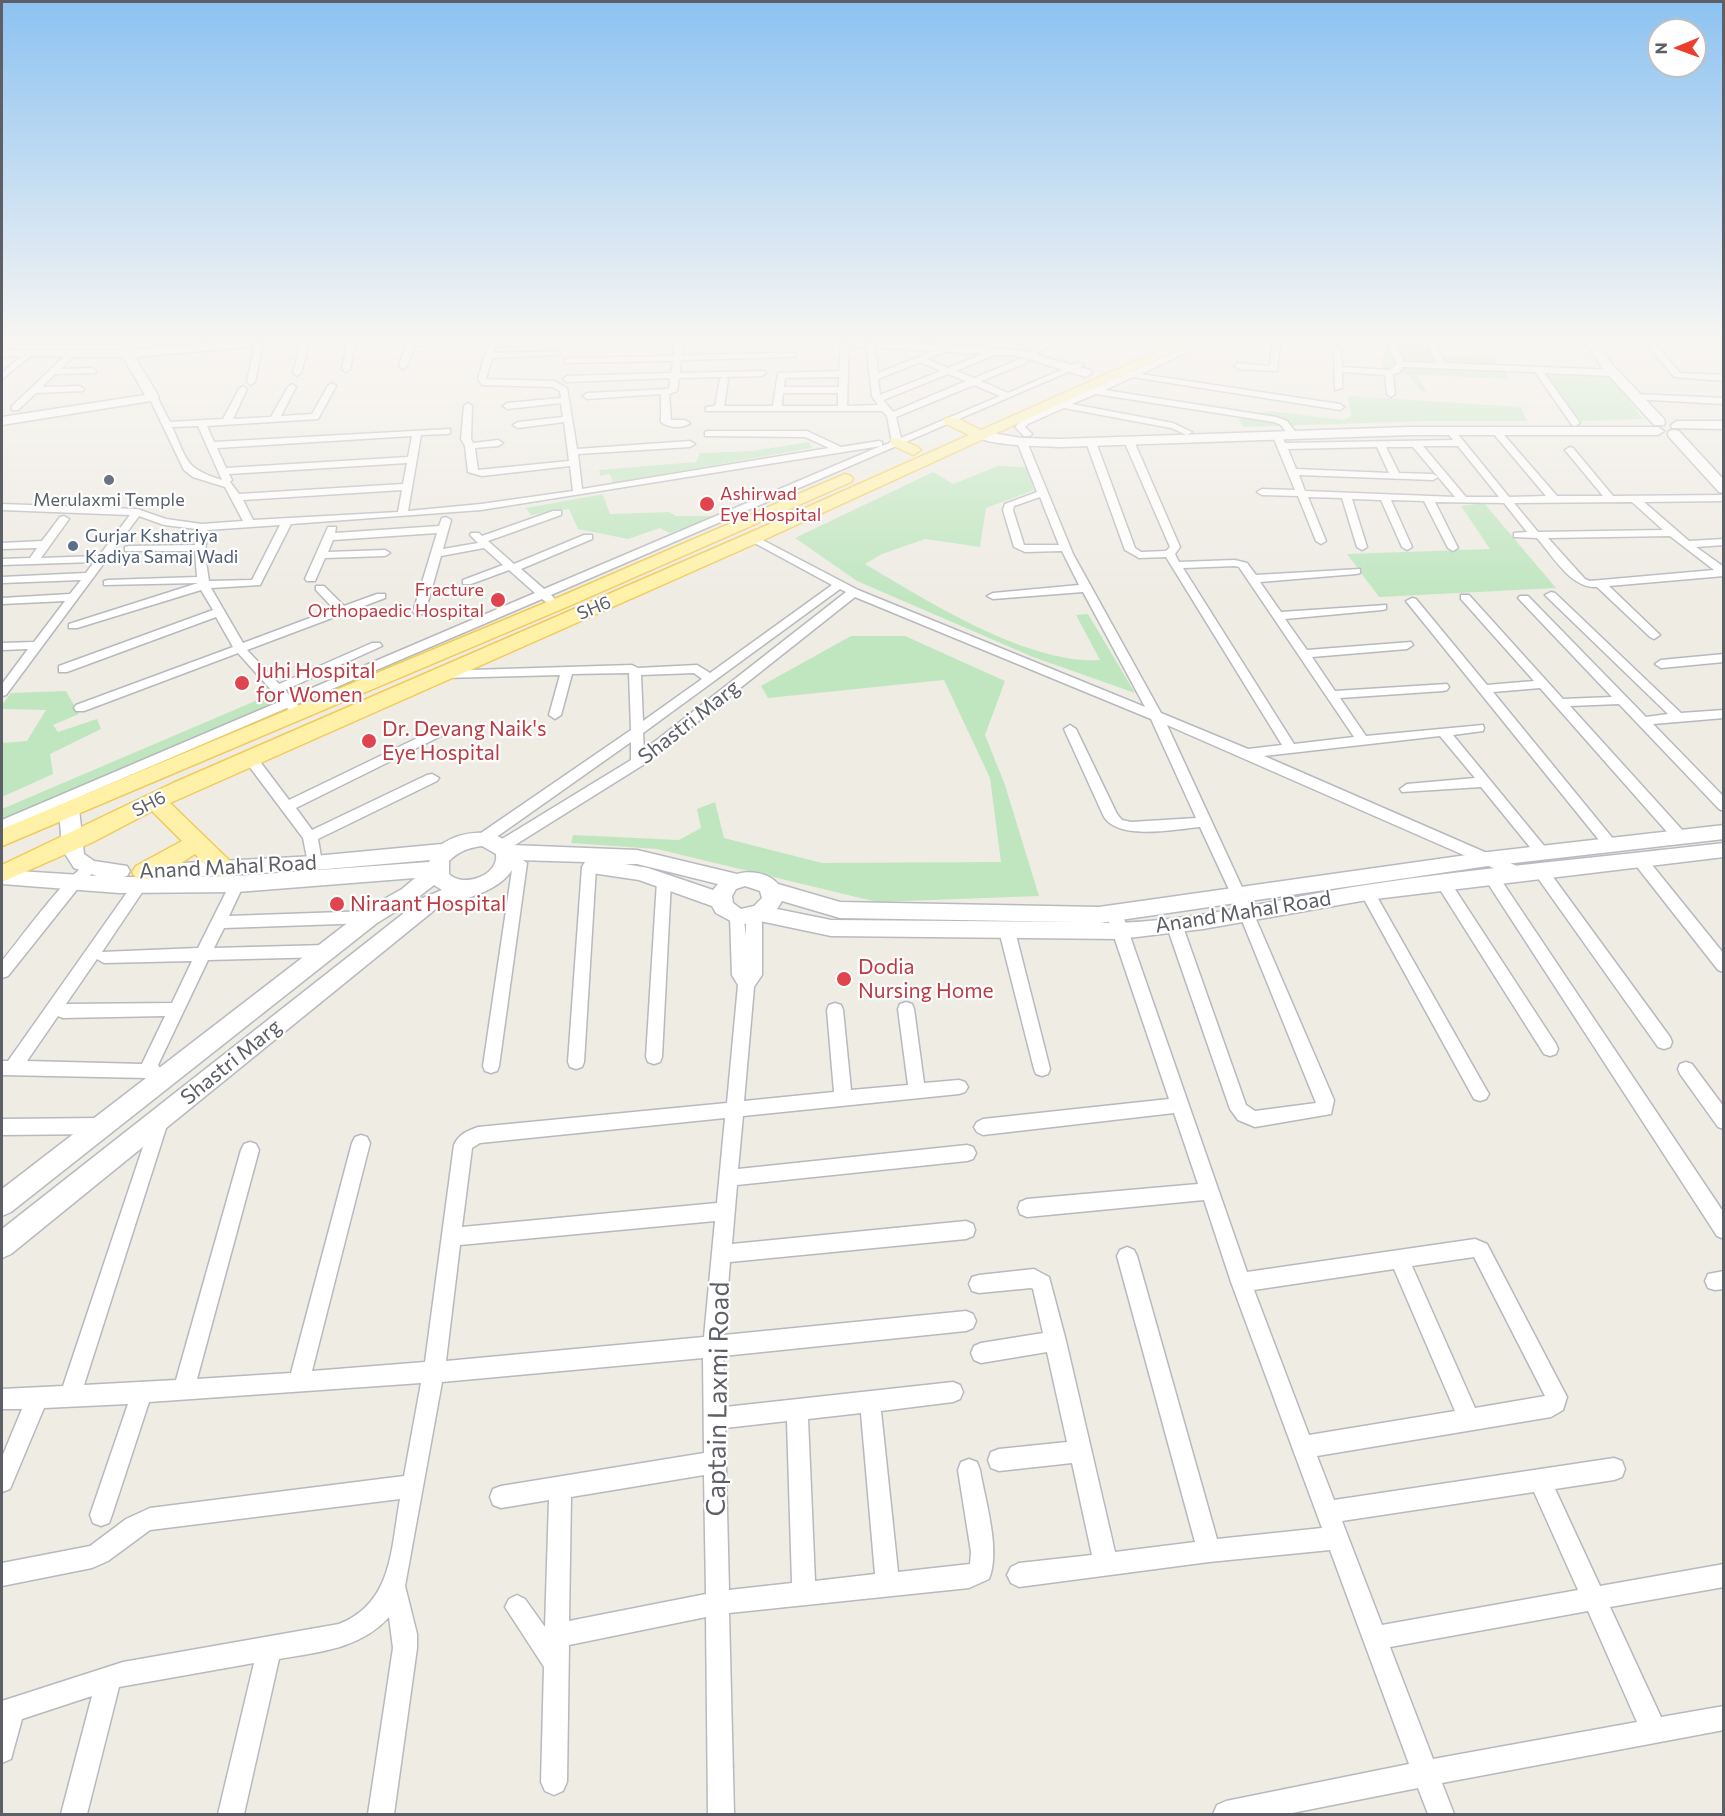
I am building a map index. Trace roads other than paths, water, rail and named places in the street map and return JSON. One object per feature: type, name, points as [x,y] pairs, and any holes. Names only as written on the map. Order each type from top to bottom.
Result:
[{"type":"main road","points":[[2,838],[70,802],[550,600],[905,446],[964,428]]},
{"type":"main road","name":"SH6","points":[[2,875],[250,758],[753,538],[968,428]]},
{"type":"main road","points":[[155,801],[231,876]]},
{"type":"main road","points":[[142,879],[198,843]]},
{"type":"street","points":[[168,428],[187,468],[196,475],[229,485]]},
{"type":"street","points":[[203,428],[249,523]]},
{"type":"street","points":[[467,428],[466,439],[470,446],[471,470],[476,473],[573,458],[690,444]]},
{"type":"street","points":[[569,428],[578,493]]},
{"type":"street","points":[[2,507],[137,513],[164,522],[202,527],[518,503],[796,454],[838,449],[905,446],[896,428]]},
{"type":"street","points":[[984,428],[1025,438],[1091,442],[1568,428]]},
{"type":"street","points":[[1022,428],[1043,493],[1066,548],[1156,717],[1243,905],[1325,1100],[1326,1105],[1322,1111],[1255,1119],[1244,1115],[1239,1109],[1174,924]]},
{"type":"street","points":[[1177,428],[1187,432]]},
{"type":"street","points":[[1284,428],[1293,472],[1321,541]]},
{"type":"street","points":[[1285,436],[1469,428]]},
{"type":"street","points":[[1667,428],[1678,431],[1724,432]]},
{"type":"street","points":[[1678,431],[1699,428]]},
{"type":"street","points":[[1495,430],[1554,498]]},
{"type":"street","points":[[212,445],[447,431]]},
{"type":"street","points":[[1450,431],[1538,535],[1581,581],[1601,584],[1723,573]]},
{"type":"street","points":[[1678,431],[1717,474],[1724,489]]},
{"type":"street","points":[[1025,438],[1187,432],[1285,436],[1380,444],[1460,443]]},
{"type":"street","points":[[403,513],[417,433]]},
{"type":"street","points":[[708,434],[807,434],[838,449]]},
{"type":"street","points":[[1129,441],[1175,547],[1173,560],[1291,748]]},
{"type":"street","points":[[1091,442],[1130,550],[1139,555],[1173,560],[1239,563],[1363,741]]},
{"type":"street","points":[[470,446],[498,443]]},
{"type":"street","points":[[1380,444],[1396,476]]},
{"type":"street","points":[[1416,444],[1463,500]]},
{"type":"street","points":[[1570,450],[1609,497]]},
{"type":"street","points":[[223,471],[412,460]]},
{"type":"street","points":[[1293,472],[1433,477]]},
{"type":"street","points":[[236,497],[407,487]]},
{"type":"street","points":[[1262,492],[1463,500],[1609,497],[1724,498]]},
{"type":"street","points":[[1043,493],[1010,504],[1008,510],[1019,547],[1025,549],[1066,548]]},
{"type":"street","points":[[1346,495],[1362,547]]},
{"type":"street","points":[[1385,497],[1407,547]]},
{"type":"street","points":[[1634,498],[1672,533],[1723,573]]},
{"type":"street","points":[[1428,499],[1453,548]]},
{"type":"street","points":[[419,612],[449,509]]},
{"type":"street","points":[[2,692],[137,513]]},
{"type":"street","points":[[436,553],[464,550],[481,540],[556,513]]},
{"type":"street","points":[[311,579],[336,518]]},
{"type":"street","points":[[2,599],[64,519]]},
{"type":"street","points":[[108,583],[249,584],[258,581],[287,521]]},
{"type":"street","points":[[202,527],[200,548],[204,582],[219,612],[240,649],[294,707]]},
{"type":"street","points":[[328,537],[443,529]]},
{"type":"street","points":[[1518,535],[1672,533]]},
{"type":"street","points":[[467,582],[588,537]]},
{"type":"street","points":[[753,538],[854,591],[1246,753],[1490,868],[1724,1230]]},
{"type":"street","points":[[481,540],[550,600]]},
{"type":"street","points":[[1686,544],[1724,542]]},
{"type":"street","points":[[2,546],[46,544]]},
{"type":"street","points":[[129,549],[200,548]]},
{"type":"street","points":[[321,555],[385,553]]},
{"type":"street","points":[[2,562],[102,559]]},
{"type":"street","points":[[1252,579],[1356,571]]},
{"type":"street","points":[[2,580],[89,576]]},
{"type":"street","points":[[73,626],[204,582]]},
{"type":"street","name":"Shastri Marg","points":[[2,1245],[430,903],[466,889],[478,887],[497,877],[504,852],[637,732],[840,584]]},
{"type":"street","points":[[1601,584],[1654,635]]},
{"type":"street","points":[[320,588],[342,611]]},
{"type":"street","points":[[993,596],[1087,588]]},
{"type":"street","name":"Shastri Marg","points":[[504,852],[638,762],[854,591]]},
{"type":"street","points":[[1551,595],[1678,717]]},
{"type":"street","points":[[80,708],[381,596]]},
{"type":"street","points":[[2,599],[73,597]]},
{"type":"street","points":[[1465,597],[1680,837]]},
{"type":"street","points":[[1524,598],[1724,806]]},
{"type":"street","points":[[1412,601],[1612,846]]},
{"type":"street","points":[[1277,616],[1382,607]]},
{"type":"street","points":[[63,669],[219,612]]},
{"type":"street","points":[[2,646],[37,645]]},
{"type":"street","points":[[1304,654],[1407,645]]},
{"type":"street","points":[[277,689],[376,646]]},
{"type":"street","points":[[1661,664],[1724,658]]},
{"type":"street","points":[[440,674],[626,667],[635,672],[697,669],[710,679]]},
{"type":"street","points":[[1593,670],[1627,668]]},
{"type":"street","points":[[555,715],[567,670]]},
{"type":"street","points":[[635,672],[638,762]]},
{"type":"street","points":[[1484,688],[1543,684]]},
{"type":"street","points":[[1332,695],[1443,687]]},
{"type":"street","points":[[1560,703],[1621,700]]},
{"type":"street","points":[[1642,722],[1724,714]]},
{"type":"street","points":[[1246,753],[1478,728]]},
{"type":"street","points":[[1070,729],[1117,823],[1131,827],[1205,822]]},
{"type":"street","points":[[287,807],[438,732]]},
{"type":"street","points":[[1444,732],[1485,782],[1534,866],[1664,1042]]},
{"type":"street","points":[[1276,750],[1286,771]]},
{"type":"street","points":[[250,758],[310,837],[315,863]]},
{"type":"street","points":[[310,837],[432,778]]},
{"type":"street","points":[[1407,789],[1485,782]]},
{"type":"street","points":[[2,825],[70,802],[71,842],[76,861],[90,868],[74,883],[2,972]]},
{"type":"street","name":"Anand Mahal Road","points":[[771,890],[840,910],[1083,916],[1117,922],[1174,924],[1243,905],[1444,884],[1490,868],[1534,866],[1612,846],[1724,832]]},
{"type":"street","points":[[466,889],[446,885],[440,864],[460,843],[504,852],[589,867],[641,873],[721,901],[728,912],[751,915],[771,903],[771,890],[761,881],[753,879],[736,881],[637,857],[504,852]]},
{"type":"street","name":"Anand Mahal Road","points":[[751,915],[831,928],[1008,931],[1117,922],[1490,868],[1639,859],[1724,850]]},
{"type":"street","points":[[491,1066],[504,852]]},
{"type":"street","points":[[1639,859],[1724,966]]},
{"type":"street","name":"Anand Mahal Road","points":[[231,876],[315,863],[440,864]]},
{"type":"street","name":"Shastri Marg","points":[[2,1204],[370,917],[409,894],[440,864]]},
{"type":"street","name":"Anand Mahal Road","points":[[2,875],[74,883],[440,864]]},
{"type":"street","points":[[576,1062],[589,867]]},
{"type":"street","name":"Anand Mahal Road","points":[[90,868],[142,879]]},
{"type":"street","points":[[147,1071],[219,922],[231,876]]},
{"type":"street","points":[[8,1064],[142,879]]},
{"type":"street","points":[[654,1057],[664,881]]},
{"type":"street","points":[[721,901],[724,889],[736,881]]},
{"type":"street","points":[[1444,884],[1550,1049]]},
{"type":"street","points":[[1366,892],[1480,1094]]},
{"type":"street","name":"Captain Laxmi Road","points":[[721,1815],[713,1347],[746,985],[740,975],[751,915]]},
{"type":"street","points":[[219,922],[370,917]]},
{"type":"street","points":[[1117,922],[1242,1282],[1441,1815]]},
{"type":"street","points":[[1008,931],[1042,1069]]},
{"type":"street","points":[[104,957],[327,951]]},
{"type":"street","points":[[63,1011],[177,1009]]},
{"type":"street","points":[[906,1009],[917,1090]]},
{"type":"street","points":[[835,1010],[843,1097]]},
{"type":"street","points":[[8,1064],[171,1072]]},
{"type":"street","points":[[1686,1069],[1716,1101],[1724,1122]]},
{"type":"street","points":[[2,1750],[7,1712],[109,1678],[339,1636],[358,1630],[375,1617],[389,1599],[394,1587],[414,1486],[434,1371],[463,1145],[472,1137],[734,1108],[959,1087]]},
{"type":"street","points":[[983,1127],[1180,1105]]},
{"type":"street","points":[[70,1395],[160,1119]]},
{"type":"street","points":[[2,1127],[102,1126]]},
{"type":"street","points":[[299,1382],[361,1143]]},
{"type":"street","points":[[184,1389],[250,1150]]},
{"type":"street","points":[[728,1178],[967,1153]]},
{"type":"street","points":[[1027,1208],[1210,1191]]},
{"type":"street","points":[[451,1237],[725,1211]]},
{"type":"street","points":[[721,1254],[966,1230]]},
{"type":"street","points":[[1242,1282],[1470,1247],[1480,1250],[1557,1397],[1556,1403],[1551,1406],[1304,1447]]},
{"type":"street","points":[[1127,1256],[1209,1551]]},
{"type":"street","points":[[1399,1258],[1469,1420]]},
{"type":"street","points":[[979,1284],[1034,1278],[1042,1284],[1106,1565]]},
{"type":"street","points":[[2,1399],[299,1382],[713,1347],[966,1321]]},
{"type":"street","points":[[981,1353],[1056,1341]]},
{"type":"street","points":[[101,1515],[142,1392]]},
{"type":"street","points":[[714,1419],[953,1392]]},
{"type":"street","points":[[2,1481],[38,1397]]},
{"type":"street","points":[[870,1401],[888,1585]]},
{"type":"street","points":[[797,1410],[804,1593]]},
{"type":"street","points":[[999,1460],[1080,1450]]},
{"type":"street","points":[[501,1497],[715,1462]]},
{"type":"street","points":[[1328,1512],[1614,1469]]},
{"type":"street","points":[[557,1635],[717,1603],[969,1576],[981,1570],[982,1552],[969,1470]]},
{"type":"street","points":[[1540,1480],[1592,1599],[1654,1731]]},
{"type":"street","points":[[2,1574],[103,1553],[130,1528],[150,1519],[414,1486]]},
{"type":"street","points":[[554,1782],[560,1487]]},
{"type":"street","points":[[1019,1575],[1209,1551],[1338,1538]]},
{"type":"street","points":[[1375,1638],[1724,1575]]},
{"type":"street","points":[[381,1815],[405,1647],[405,1634],[394,1587]]},
{"type":"street","points":[[517,1607],[557,1665]]},
{"type":"street","points":[[231,1815],[269,1648]]},
{"type":"street","points":[[74,1815],[109,1678]]},
{"type":"street","points":[[1226,1815],[1426,1773],[1724,1718]]},
{"type":"place","name":"Merulaxmi Temple","points":[[109,480]]},
{"type":"place","name":"Ashirwad Eye Hospital","points":[[707,504]]},
{"type":"place","name":"Gurjar Kshatriya Kadiya Samaj Wadi","points":[[73,546]]},
{"type":"place","name":"Fracture Orthopaedic Hospital","points":[[498,600]]},
{"type":"place","name":"Juhi Hospital for Women","points":[[242,683]]},
{"type":"place","name":"Dr. Devang Naik's Eye Hospital","points":[[369,741]]},
{"type":"place","name":"Niraant Hospital","points":[[337,904]]},
{"type":"place","name":"Dodia Nursing Home","points":[[844,979]]}]
